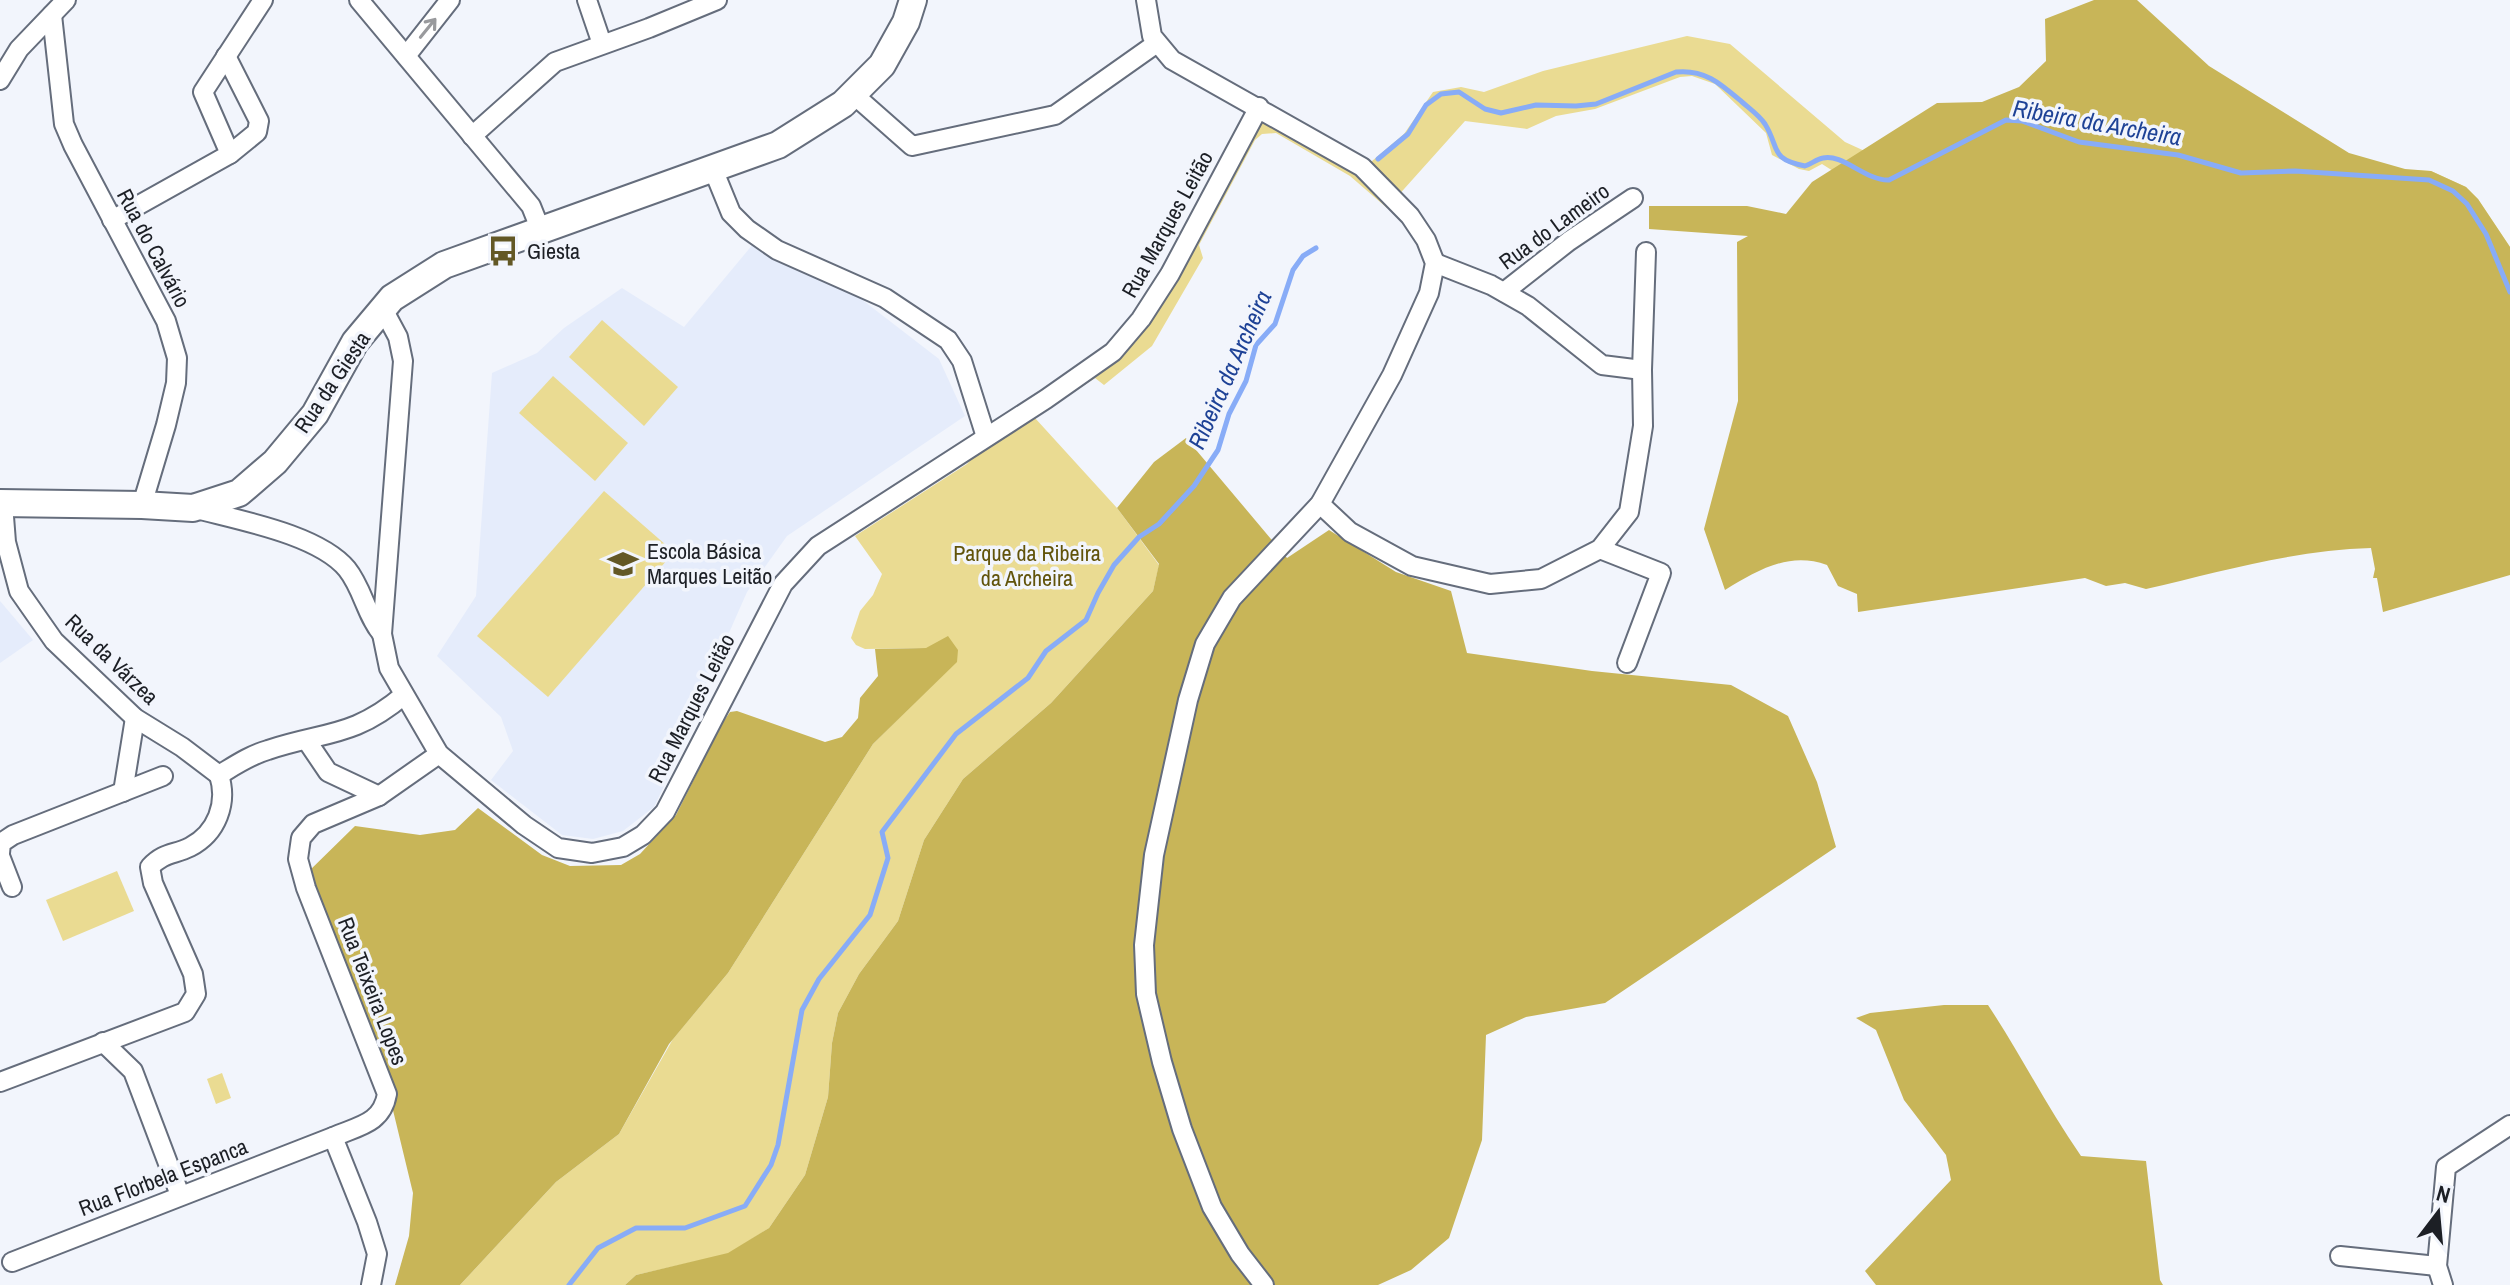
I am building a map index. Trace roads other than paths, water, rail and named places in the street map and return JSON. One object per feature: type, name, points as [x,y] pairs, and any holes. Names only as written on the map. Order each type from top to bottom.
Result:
[{"type":"street","points":[[0,80],[19,49],[66,0]]},
{"type":"street","points":[[230,154],[203,92],[263,0]]},
{"type":"street","points":[[359,0],[531,206],[541,231]]},
{"type":"street","points":[[406,56],[450,0]]},
{"type":"street","points":[[587,0],[602,44]]},
{"type":"street","points":[[472,136],[555,62],[717,0]]},
{"type":"street","name":"Rua da Giesta","points":[[1,504],[193,508],[239,493],[275,462],[315,414],[355,342],[392,298],[444,265],[778,145],[843,104],[882,65],[906,22],[913,0]]},
{"type":"street","points":[[1146,0],[1152,36],[1172,60],[1362,167],[1410,216],[1426,240],[1435,263],[1429,293],[1392,375],[1320,504],[1232,598],[1205,644],[1188,700],[1154,855],[1144,945],[1146,994],[1162,1062],[1182,1129],[1212,1207],[1240,1254],[1264,1285]]},
{"type":"street","name":"Rua do Calvário","points":[[52,15],[64,124],[166,321],[177,358],[176,383],[142,505]]},
{"type":"street","points":[[853,94],[912,146],[1055,115],[1157,43]]},
{"type":"street","points":[[112,220],[230,154],[257,132],[259,121],[226,56]]},
{"type":"street","name":"Rua Marques Leitão","points":[[383,309],[392,321],[403,361],[382,634],[389,668],[439,754],[524,825],[558,848],[592,853],[623,847],[643,835],[665,812],[783,584],[818,546],[1113,352],[1141,319],[1170,274],[1259,107]]},
{"type":"street","points":[[713,169],[731,213],[747,229],[777,250],[885,298],[948,340],[962,361],[986,437]]},
{"type":"street","name":"Rua do Lameiro","points":[[1504,292],[1569,241],[1633,198]]},
{"type":"street","points":[[1320,504],[1350,532],[1412,566],[1490,584],[1541,579],[1600,549],[1629,512],[1643,426],[1646,252]]},
{"type":"street","points":[[1435,263],[1455,269],[1528,306],[1602,365],[1642,370]]},
{"type":"street","name":"Rua da Várzea","points":[[1,504],[6,542],[19,591],[54,641],[135,718],[219,775]]},
{"type":"street","points":[[193,508],[275,531],[333,556],[348,570],[382,634]]},
{"type":"street","points":[[1600,549],[1661,573],[1627,663]]},
{"type":"street","points":[[0,1082],[185,1012],[196,994],[193,974],[153,883],[150,867],[159,857],[192,846],[209,832],[221,811],[223,788],[219,775],[269,749],[357,727],[385,711],[404,695]]},
{"type":"street","points":[[123,792],[135,718]]},
{"type":"street","points":[[307,741],[328,772],[379,796]]},
{"type":"street","name":"Rua Teixeira Lopes","points":[[333,1137],[373,1121],[385,1110],[387,1094],[306,888],[298,859],[301,838],[313,824],[379,796],[439,754]]},
{"type":"street","points":[[12,887],[0,854],[1,843],[13,835],[163,776]]},
{"type":"street","points":[[103,1042],[133,1071],[180,1195]]},
{"type":"street","points":[[2443,1285],[2437,1266],[2446,1167],[2510,1125]]},
{"type":"street","points":[[333,1137],[377,1254],[371,1285]]},
{"type":"street","name":"Rua Florbela Espanca","points":[[12,1262],[333,1137]]},
{"type":"street","points":[[2340,1256],[2437,1266]]},
{"type":"waterway","name":"Ribeira da Archeira","points":[[1378,159],[1408,134],[1426,105],[1441,94],[1459,92],[1485,109],[1501,113],[1536,105],[1596,104],[1676,72],[1696,73],[1727,89],[1754,112],[1770,132],[1780,156],[1786,160],[1805,166],[1821,159],[1838,159],[1880,179],[1889,180],[2006,120],[2022,121],[2079,142],[2178,155],[2241,173],[2295,171],[2429,180],[2453,191],[2467,204],[2486,234],[2510,292]]},
{"type":"waterway","name":"Ribeira da Archeira","points":[[569,1285],[598,1248],[636,1228],[685,1228],[745,1206],[771,1165],[778,1145],[802,1010],[819,979],[870,915],[888,858],[882,832],[956,734],[1028,678],[1046,651],[1086,620],[1114,565],[1139,537],[1159,524],[1194,486],[1218,450],[1229,414],[1246,381],[1256,345],[1275,324],[1293,270],[1303,256],[1316,248]]},
{"type":"place","name":"Giesta","points":[[503,251]]},
{"type":"place","name":"Escola Básica Marques Leitão","points":[[623,564]]},
{"type":"park label","name":"Parque da Ribeira da Archeira","points":[[1027,566]]}]
